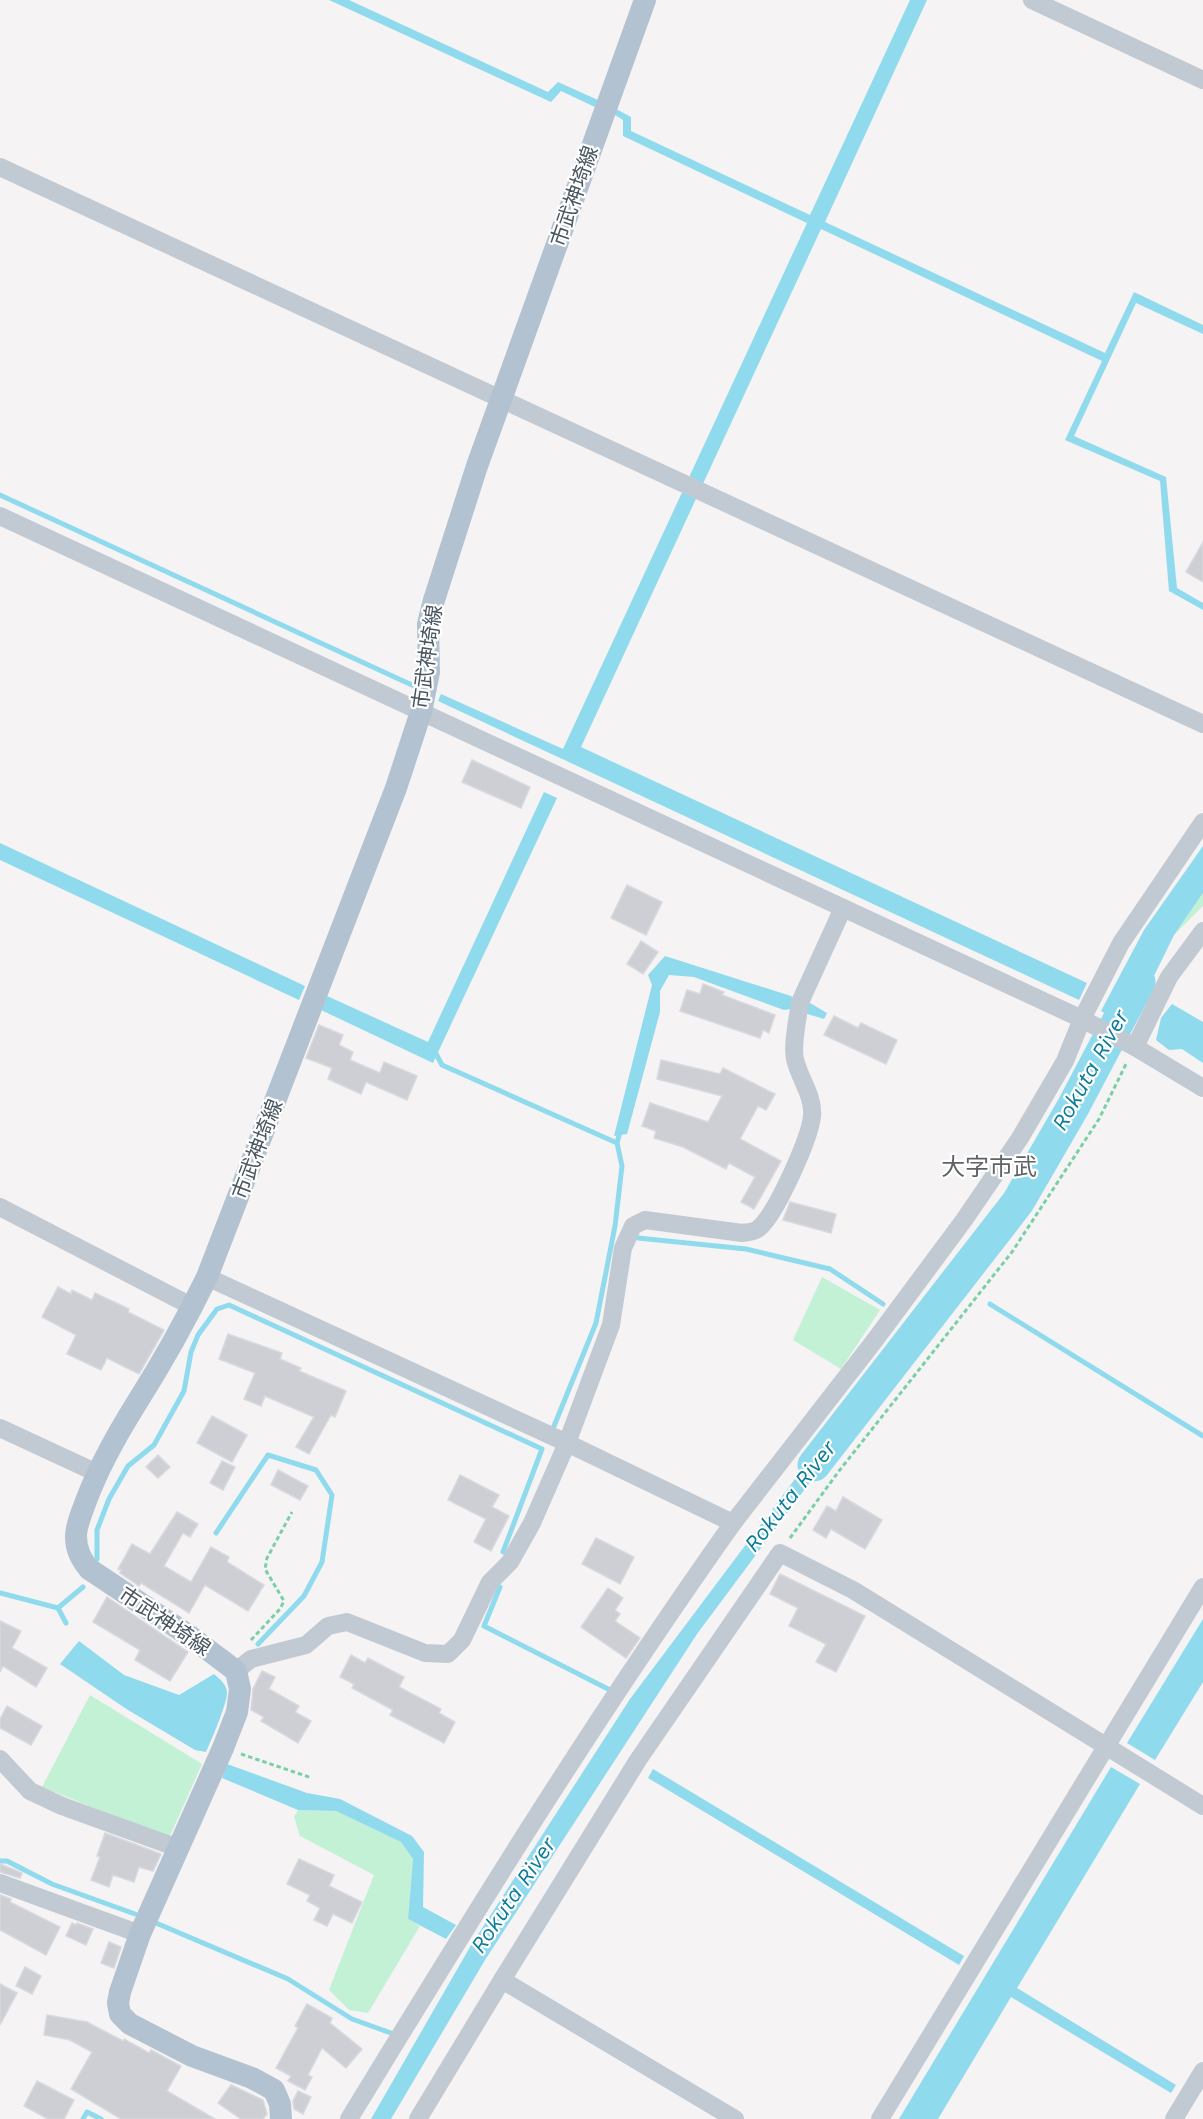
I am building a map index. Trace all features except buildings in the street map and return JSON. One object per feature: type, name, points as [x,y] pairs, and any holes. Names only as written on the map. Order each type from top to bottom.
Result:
[{"type":"main road","name":"市武神埼線","points":[[244,1665],[191,1637],[89,1569],[78,1554],[76,1535],[80,1518],[97,1473],[121,1427],[193,1307],[207,1277],[396,788],[421,712],[429,672],[428,624],[434,600],[477,466],[645,0]]},
{"type":"main road","points":[[244,1665],[237,1712],[140,1934],[118,2003],[120,2014],[130,2024],[192,2056],[274,2090],[280,2104],[281,2119]]},
{"type":"street","points":[[1032,0],[1203,80]]},
{"type":"street","points":[[0,167],[1203,724]]},
{"type":"street","points":[[0,516],[1082,1019],[1135,1047],[1203,1088]]},
{"type":"street","points":[[349,2119],[560,1778],[682,1595],[733,1523],[875,1340],[964,1220],[1020,1138],[1065,1061],[1082,1019],[1121,943],[1203,822]]},
{"type":"street","points":[[244,1665],[306,1645],[328,1626],[347,1622],[425,1653],[448,1654],[462,1640],[490,1582],[510,1562],[532,1523],[567,1443],[611,1325],[623,1248],[633,1226],[645,1220],[742,1233],[758,1230],[770,1216],[800,1156],[812,1116],[808,1093],[794,1058],[799,1007],[843,908]]},
{"type":"street","points":[[1135,1047],[1169,977],[1203,931]]},
{"type":"street","points":[[0,1207],[193,1307]]},
{"type":"street","points":[[207,1277],[567,1443],[733,1523]]},
{"type":"street","points":[[0,1428],[97,1473]]},
{"type":"street","points":[[418,2119],[638,1760],[780,1553],[853,1590],[1203,1806]]},
{"type":"street","points":[[880,2119],[1203,1587]]},
{"type":"street","points":[[0,1759],[30,1791],[62,1806],[178,1848]]},
{"type":"street","points":[[0,1883],[140,1934]]},
{"type":"street","points":[[502,1980],[735,2119]]},
{"type":"street","points":[[1174,2119],[1203,2071]]},
{"type":"path","points":[[780,1553],[839,1471],[1011,1252],[1098,1119],[1135,1047]]},
{"type":"path","points":[[244,1665],[250,1641],[280,1609],[284,1601],[266,1569],[267,1558],[292,1512]]},
{"type":"path","points":[[223,1748],[312,1778]]},
{"type":"green space","points":[[1203,893],[1203,906],[1174,935]]},
{"type":"green space","points":[[822,1277],[880,1310],[841,1369],[793,1340]]},
{"type":"green space","points":[[90,1695],[202,1764],[169,1838],[42,1787]]},
{"type":"green space","points":[[298,1810],[336,1811],[401,1842],[413,1859],[408,1919],[420,1926],[368,2013],[349,2010],[329,1990],[374,1875],[300,1836],[294,1817]]},
{"type":"water","points":[[329,0],[349,0],[548,92],[558,82],[598,100],[595,107],[561,91],[551,102]]},
{"type":"water","points":[[910,0],[927,0],[825,222],[1105,353],[1134,292],[1203,325],[1203,334],[1136,303],[1074,436],[1166,477],[1177,588],[1203,603],[1203,610],[1169,591],[1160,481],[1065,440],[1102,361],[821,229],[581,747],[1087,983],[1079,1000],[438,701],[441,694],[563,749],[807,223],[623,136],[623,120],[615,115],[616,109],[631,117],[631,131],[810,215]]},
{"type":"water","points":[[544,792],[557,798],[433,1063],[321,1010],[327,996],[428,1042]]},
{"type":"water","points":[[0,843],[305,986],[299,1000],[0,860]]},
{"type":"water","points":[[1203,846],[1203,893],[1174,935],[1129,1027],[1101,1011],[1144,930]]},
{"type":"water","points":[[665,956],[791,996],[797,1002],[810,1003],[827,1013],[824,1019],[791,1009],[784,1010],[694,977],[669,975],[660,991],[660,1012],[627,1134],[614,1136],[652,985],[648,975]]},
{"type":"water","points":[[1172,1004],[1203,1022],[1203,1063],[1182,1049],[1169,1050],[1156,1040],[1161,1018]]},
{"type":"water","points":[[834,1427],[848,1431],[697,1634],[485,1960],[391,2119],[371,2119],[470,1947],[630,1699]]},
{"type":"water","points":[[1203,1619],[1203,1682],[1155,1760],[1127,1743]]},
{"type":"water","points":[[79,1641],[124,1675],[179,1695],[214,1674],[223,1682],[227,1693],[206,1752],[195,1750],[128,1710],[60,1664]]},
{"type":"water","points":[[227,1764],[307,1793],[340,1799],[412,1836],[424,1852],[423,1907],[456,1925],[446,1939],[408,1919],[413,1859],[401,1842],[336,1811],[298,1810],[222,1778]]},
{"type":"water","points":[[1111,1767],[1140,1784],[1017,1988],[1176,2085],[1171,2093],[1011,1997],[938,2119],[899,2119]]},
{"type":"water","points":[[653,1769],[964,1956],[959,1965],[648,1778]]},
{"type":"waterway","points":[[0,495],[414,686]]},
{"type":"waterway","name":"Rokuta River","points":[[814,1465],[1018,1202],[1073,1107],[1139,982]]},
{"type":"waterway","points":[[434,1050],[442,1065],[617,1143]]},
{"type":"waterway","points":[[554,1426],[596,1323],[615,1226],[622,1166],[617,1143],[621,1128]]},
{"type":"waterway","points":[[638,1238],[746,1249],[830,1269],[883,1304]]},
{"type":"waterway","points":[[990,1304],[1203,1436]]},
{"type":"waterway","points":[[97,1559],[97,1530],[109,1499],[128,1466],[154,1445],[184,1391],[191,1352],[198,1335],[217,1309],[229,1305],[542,1449],[503,1552]]},
{"type":"waterway","points":[[216,1533],[268,1455],[316,1470],[332,1495],[322,1562],[304,1596],[258,1644]]},
{"type":"waterway","points":[[0,1593],[58,1608],[83,1587]]},
{"type":"waterway","points":[[500,1587],[484,1626],[608,1689]]},
{"type":"waterway","points":[[58,1608],[66,1623]]},
{"type":"waterway","points":[[0,1861],[7,1861],[52,1884],[135,1914]]},
{"type":"waterway","points":[[156,1923],[288,1979],[352,2019],[391,2033]]},
{"type":"waterway","points":[[83,2119],[87,2112],[101,2119]]},
{"type":"district","name":"大字市武","points":[[989,1167]]}]
